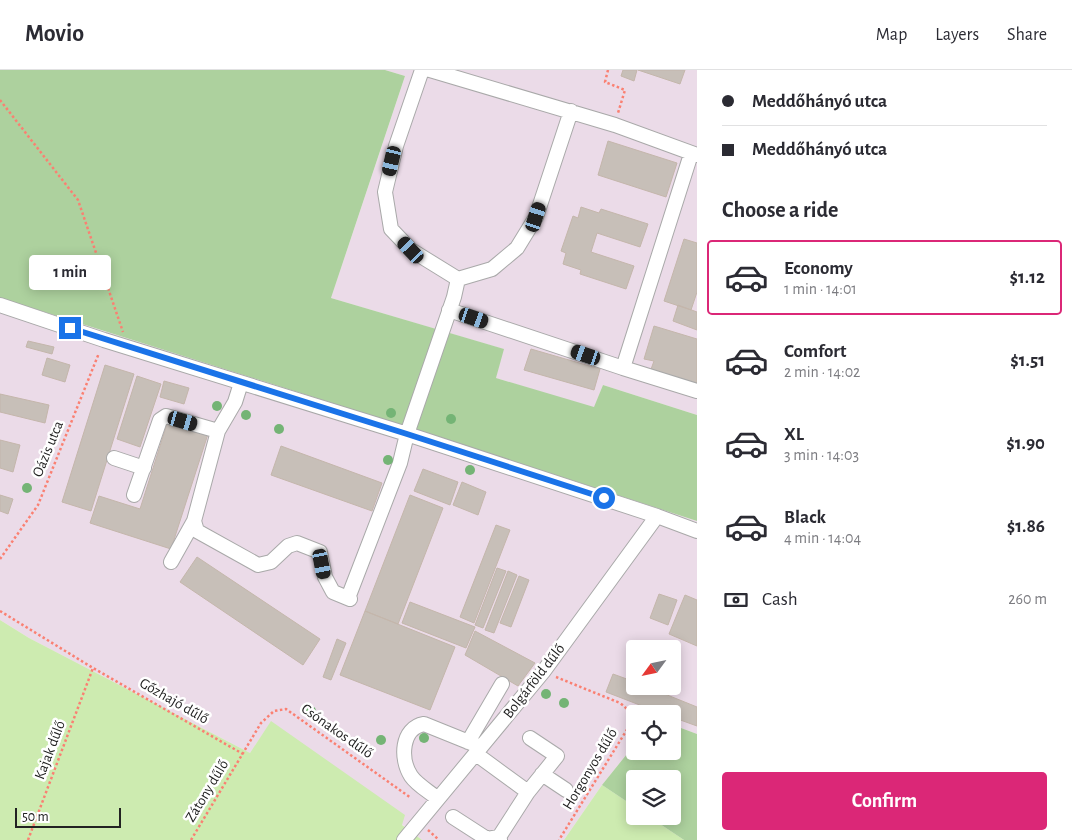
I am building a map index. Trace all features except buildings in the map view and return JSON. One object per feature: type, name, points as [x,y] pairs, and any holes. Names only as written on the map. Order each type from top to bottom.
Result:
[{"type":"street","points":[[422,70],[396,146],[385,192],[391,229],[411,250],[458,279],[492,269],[517,248],[536,217],[571,111]]},
{"type":"street","points":[[430,70],[571,111],[694,154],[623,368]]},
{"type":"street","points":[[194,521],[197,531],[258,565],[270,562],[288,546],[297,543],[320,552],[325,576],[333,592],[349,599],[400,463],[407,434],[458,279]]},
{"type":"street","points":[[0,305],[104,340],[407,434],[657,516],[697,531]]},
{"type":"street","points":[[449,310],[697,391]]},
{"type":"street","points":[[171,562],[194,521],[218,431],[235,402],[241,383]]},
{"type":"street","points":[[134,495],[160,420],[166,416],[218,431]]},
{"type":"street","points":[[114,458],[144,468]]},
{"type":"street","name":"Bolgárföld dűlő","points":[[404,840],[438,799],[475,748],[543,672],[657,516]]},
{"type":"street","points":[[475,748],[502,684]]},
{"type":"street","points":[[438,799],[412,778],[405,765],[404,748],[408,734],[416,725],[424,724],[475,748],[528,792]]},
{"type":"street","points":[[453,817],[487,839],[500,838],[528,792],[557,756],[530,738]]},
{"type":"street","points":[[542,774],[566,790]]},
{"type":"path","points":[[608,70],[605,82],[625,90],[615,125]]},
{"type":"path","points":[[0,100],[78,200],[128,347]]},
{"type":"path","name":"Oázis utca","points":[[0,559],[38,505],[104,340]]},
{"type":"path","name":"Gőzhajó dűlő","points":[[0,611],[93,668],[243,754]]},
{"type":"path","name":"Kajak dűlő","points":[[28,840],[93,668]]},
{"type":"path","name":"Horgonyos dűlő","points":[[543,672],[620,703],[628,710],[631,723],[559,840]]},
{"type":"path","name":"Csónakos dűlő","points":[[243,754],[261,722],[274,711],[286,709],[429,810]]},
{"type":"path","name":"Zátony dűlő","points":[[191,840],[243,754]]},
{"type":"shaded area","points":[[385,70],[697,70],[697,415],[603,385],[594,408],[496,378],[503,349],[331,298],[405,76]]},
{"type":"shaded area","points":[[0,298],[427,433],[697,521],[697,734],[681,728],[681,705],[626,705],[626,755],[602,785],[564,840],[422,840],[271,722],[250,753],[29,638],[0,620]]},
{"type":"green space","points":[[0,70],[385,70],[405,76],[331,298],[504,349],[496,378],[594,407],[603,385],[697,415],[697,521],[427,433],[0,298]]},
{"type":"green space","points":[[0,620],[29,638],[250,753],[271,721],[405,815],[402,825],[422,840],[0,840]]},
{"type":"green space","points":[[681,728],[697,734],[697,840],[684,840],[662,825],[681,825],[681,770],[626,770],[626,801],[602,785],[626,755],[626,760],[681,760]]},
{"type":"green space","points":[[602,785],[626,801],[626,825],[662,825],[684,840],[564,840]]},
{"type":"route","points":[[70,328],[604,498]]}]
